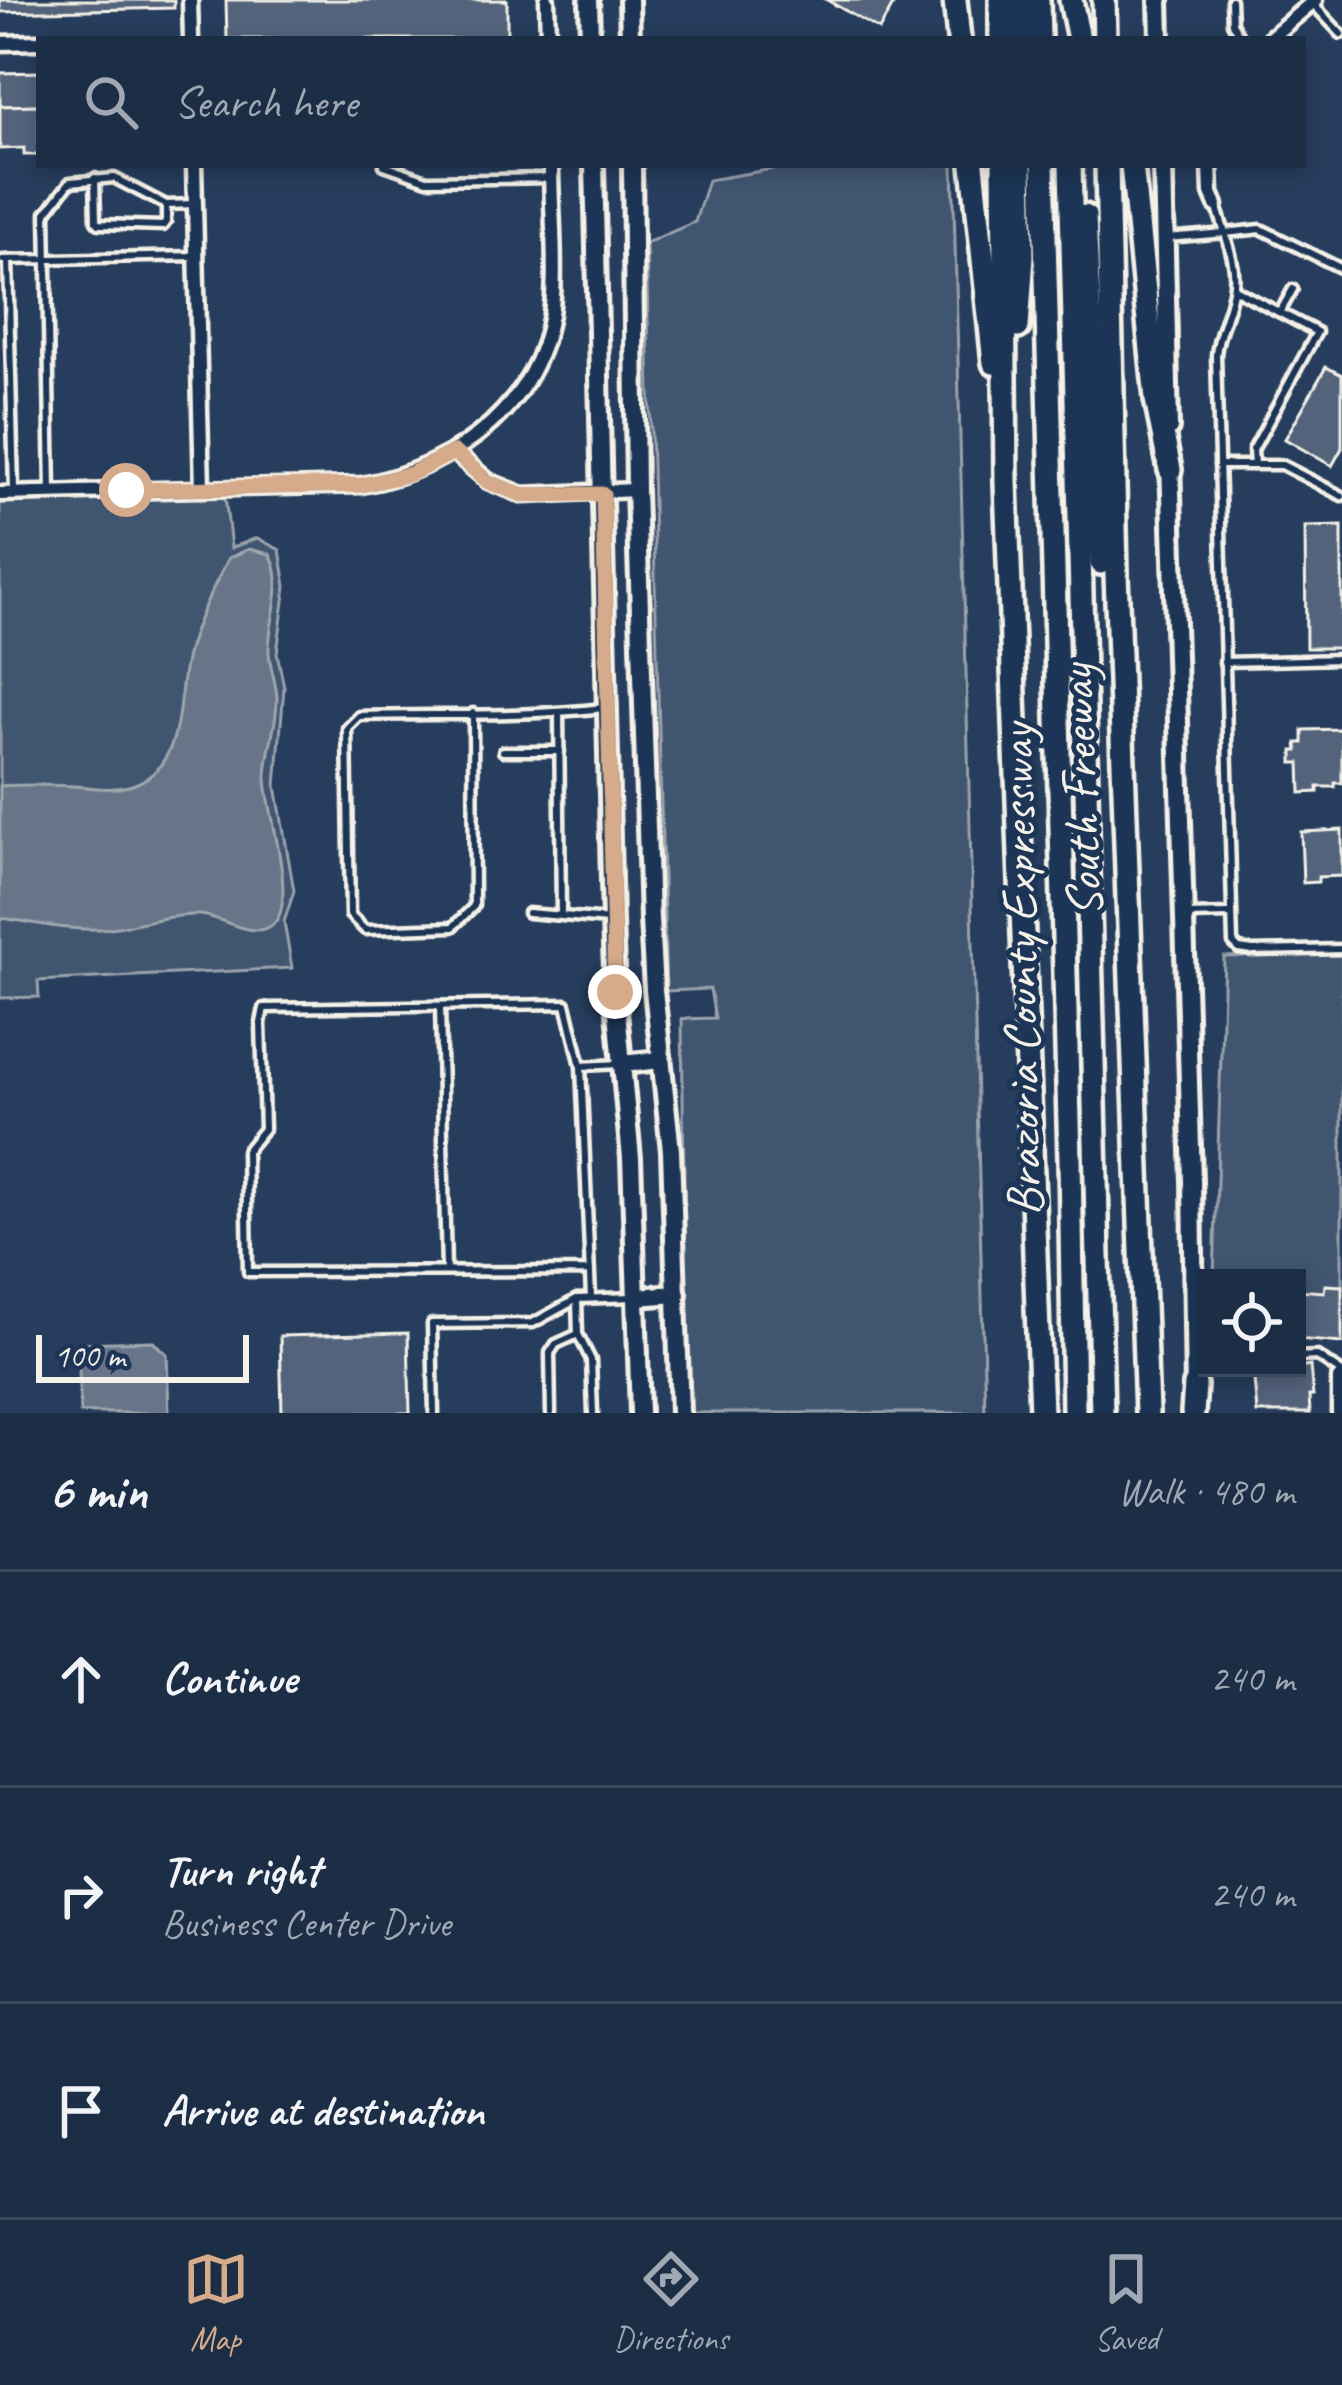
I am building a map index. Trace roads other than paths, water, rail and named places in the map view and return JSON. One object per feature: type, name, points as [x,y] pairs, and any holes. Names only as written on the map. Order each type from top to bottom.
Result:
[{"type":"highway","points":[[955,0],[959,36]]},
{"type":"highway","points":[[1000,0],[1001,36]]},
{"type":"highway","points":[[1019,0],[1019,36]]},
{"type":"highway","points":[[1038,0],[1039,36]]},
{"type":"highway","points":[[1066,36],[1068,0]]},
{"type":"highway","points":[[1068,0],[1078,36]]},
{"type":"highway","points":[[973,168],[1006,483]]},
{"type":"highway","name":"South Freeway","points":[[1003,168],[1006,483],[1038,1413]]},
{"type":"highway","points":[[1006,483],[1023,256],[1021,168]]},
{"type":"highway","name":"Brazoria County Expressway","points":[[1043,168],[1074,1413]]},
{"type":"highway","name":"Brazoria County Expressway","points":[[1070,168],[1102,1413]]},
{"type":"highway","points":[[1084,168],[1105,626],[1119,662]]},
{"type":"highway","name":"South Freeway","points":[[1108,168],[1119,662],[1147,1413]]},
{"type":"highway","points":[[1132,168],[1156,399],[1170,470]]},
{"type":"highway","points":[[1194,1413],[1195,1385]]},
{"type":"street","points":[[190,0],[190,36]]},
{"type":"street","points":[[547,0],[548,36]]},
{"type":"street","points":[[589,0],[590,36]]},
{"type":"street","points":[[629,0],[630,36]]},
{"type":"street","points":[[1159,0],[1160,36]]},
{"type":"street","points":[[1273,36],[1314,1]]},
{"type":"street","points":[[0,43],[36,43]]},
{"type":"street","points":[[194,168],[202,489]]},
{"type":"street","points":[[594,168],[612,920],[631,1158],[640,1413]]},
{"type":"street","points":[[632,168],[650,920],[671,1151],[680,1413]]},
{"type":"street","points":[[1163,168],[1195,1385]]},
{"type":"street","points":[[1210,168],[1216,205]]},
{"type":"street","points":[[7,494],[362,485],[411,474],[454,452],[481,434],[518,394],[544,343],[553,296],[551,171]]},
{"type":"street","points":[[454,452],[488,482],[523,495],[637,490]]},
{"type":"street","points":[[622,1064],[661,1060]]},
{"type":"street","points":[[636,1297],[677,1294]]},
{"type":"street","points":[[1339,1413],[1342,1374]]},
{"type":"lane","points":[[1231,0],[1232,22],[1239,36]]},
{"type":"lane","points":[[1314,1],[1341,34]]},
{"type":"lane","points":[[393,168],[427,180],[551,171]]},
{"type":"lane","points":[[94,178],[98,224],[163,226],[166,205]]},
{"type":"lane","points":[[50,493],[46,213],[70,182],[94,178],[114,178],[166,205],[195,204]]},
{"type":"lane","points":[[1216,205],[1233,261],[1234,288],[1216,355],[1233,943],[1253,951],[1342,949]]},
{"type":"lane","points":[[1165,238],[1261,229],[1342,269]]},
{"type":"lane","points":[[7,494],[3,260],[196,256]]},
{"type":"lane","points":[[1234,288],[1317,332],[1252,450],[1254,465]]},
{"type":"lane","points":[[1280,313],[1293,289]]},
{"type":"lane","points":[[1219,465],[1282,465],[1342,496]]},
{"type":"lane","points":[[1224,662],[1342,659]]},
{"type":"lane","points":[[473,713],[474,906],[453,927],[364,930],[350,915],[347,728],[358,716],[608,708]]},
{"type":"lane","points":[[560,713],[561,915]]},
{"type":"lane","points":[[503,751],[560,751]]},
{"type":"lane","points":[[528,913],[612,920]]},
{"type":"lane","points":[[1182,915],[1231,914]]},
{"type":"lane","points":[[590,1271],[248,1272],[246,1151],[264,1129],[264,1008],[566,1004],[581,1066],[590,1271],[591,1298]]},
{"type":"lane","points":[[440,1006],[446,1271]]},
{"type":"lane","points":[[581,1066],[622,1064]]},
{"type":"lane","points":[[434,1413],[432,1324],[533,1323],[577,1299],[636,1297]]},
{"type":"lane","points":[[577,1299],[578,1334],[591,1360],[592,1413]]},
{"type":"lane","points":[[551,1413],[550,1353],[556,1343],[578,1334]]},
{"type":"lane","points":[[1306,1357],[1317,1356],[1342,1374]]}]
